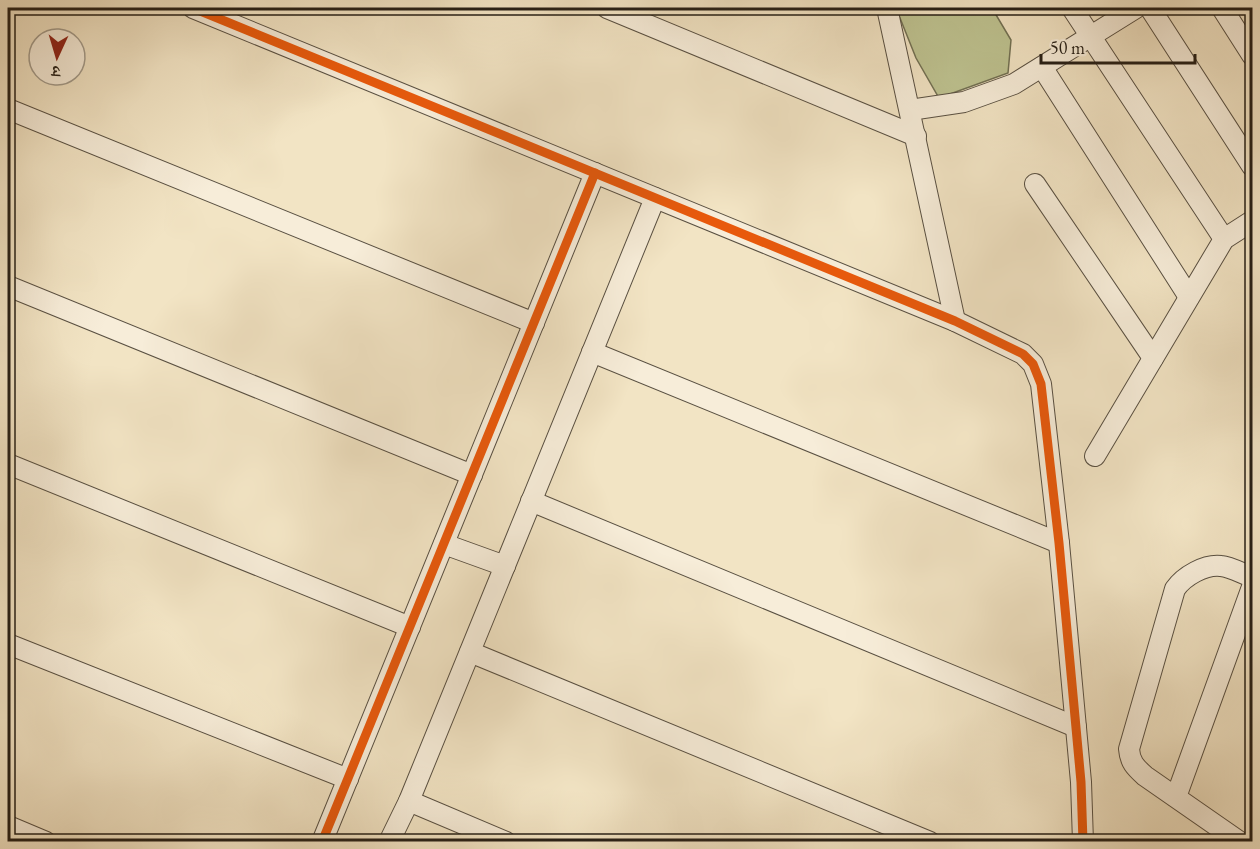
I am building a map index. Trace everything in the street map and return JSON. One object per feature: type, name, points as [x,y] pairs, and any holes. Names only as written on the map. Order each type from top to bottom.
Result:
[{"type":"street","points":[[193,8],[955,321],[1023,354],[1033,364],[1041,384],[1076,727],[1083,842]]},
{"type":"street","points":[[608,8],[916,136]]},
{"type":"street","points":[[887,8],[955,321]]},
{"type":"street","points":[[1072,8],[1224,239]]},
{"type":"street","points":[[910,110],[964,102],[1014,84],[1136,8]]},
{"type":"street","points":[[1150,8],[1252,166]]},
{"type":"street","points":[[1222,8],[1252,55]]},
{"type":"street","points":[[1042,67],[1189,297]]},
{"type":"street","points":[[8,109],[534,323]]},
{"type":"street","points":[[322,842],[595,173]]},
{"type":"street","points":[[1035,184],[1153,358]]},
{"type":"street","points":[[389,842],[470,652],[655,198]]},
{"type":"street","points":[[1095,456],[1224,239],[1252,221]]},
{"type":"street","points":[[8,286],[472,475]]},
{"type":"street","points":[[592,352],[1059,543]]},
{"type":"street","points":[[8,465],[410,627]]},
{"type":"street","points":[[531,501],[1076,727]]},
{"type":"street","points":[[444,544],[505,566]]},
{"type":"street","points":[[1240,842],[1133,765],[1129,748],[1175,589],[1189,576],[1208,567],[1220,566],[1252,577]]},
{"type":"street","points":[[1176,797],[1252,587]]},
{"type":"street","points":[[8,644],[348,779]]},
{"type":"street","points":[[470,652],[890,834],[930,842]]},
{"type":"street","points":[[408,801],[506,842]]},
{"type":"street","points":[[8,826],[46,842]]},
{"type":"green space","points":[[896,8],[992,8],[1011,40],[1008,73],[939,98],[916,58]]},
{"type":"cycle path","points":[[193,8],[955,321],[1023,354],[1033,364],[1041,384],[1059,543],[1081,782],[1083,842]]},
{"type":"cycle path","points":[[322,842],[595,173]]}]
